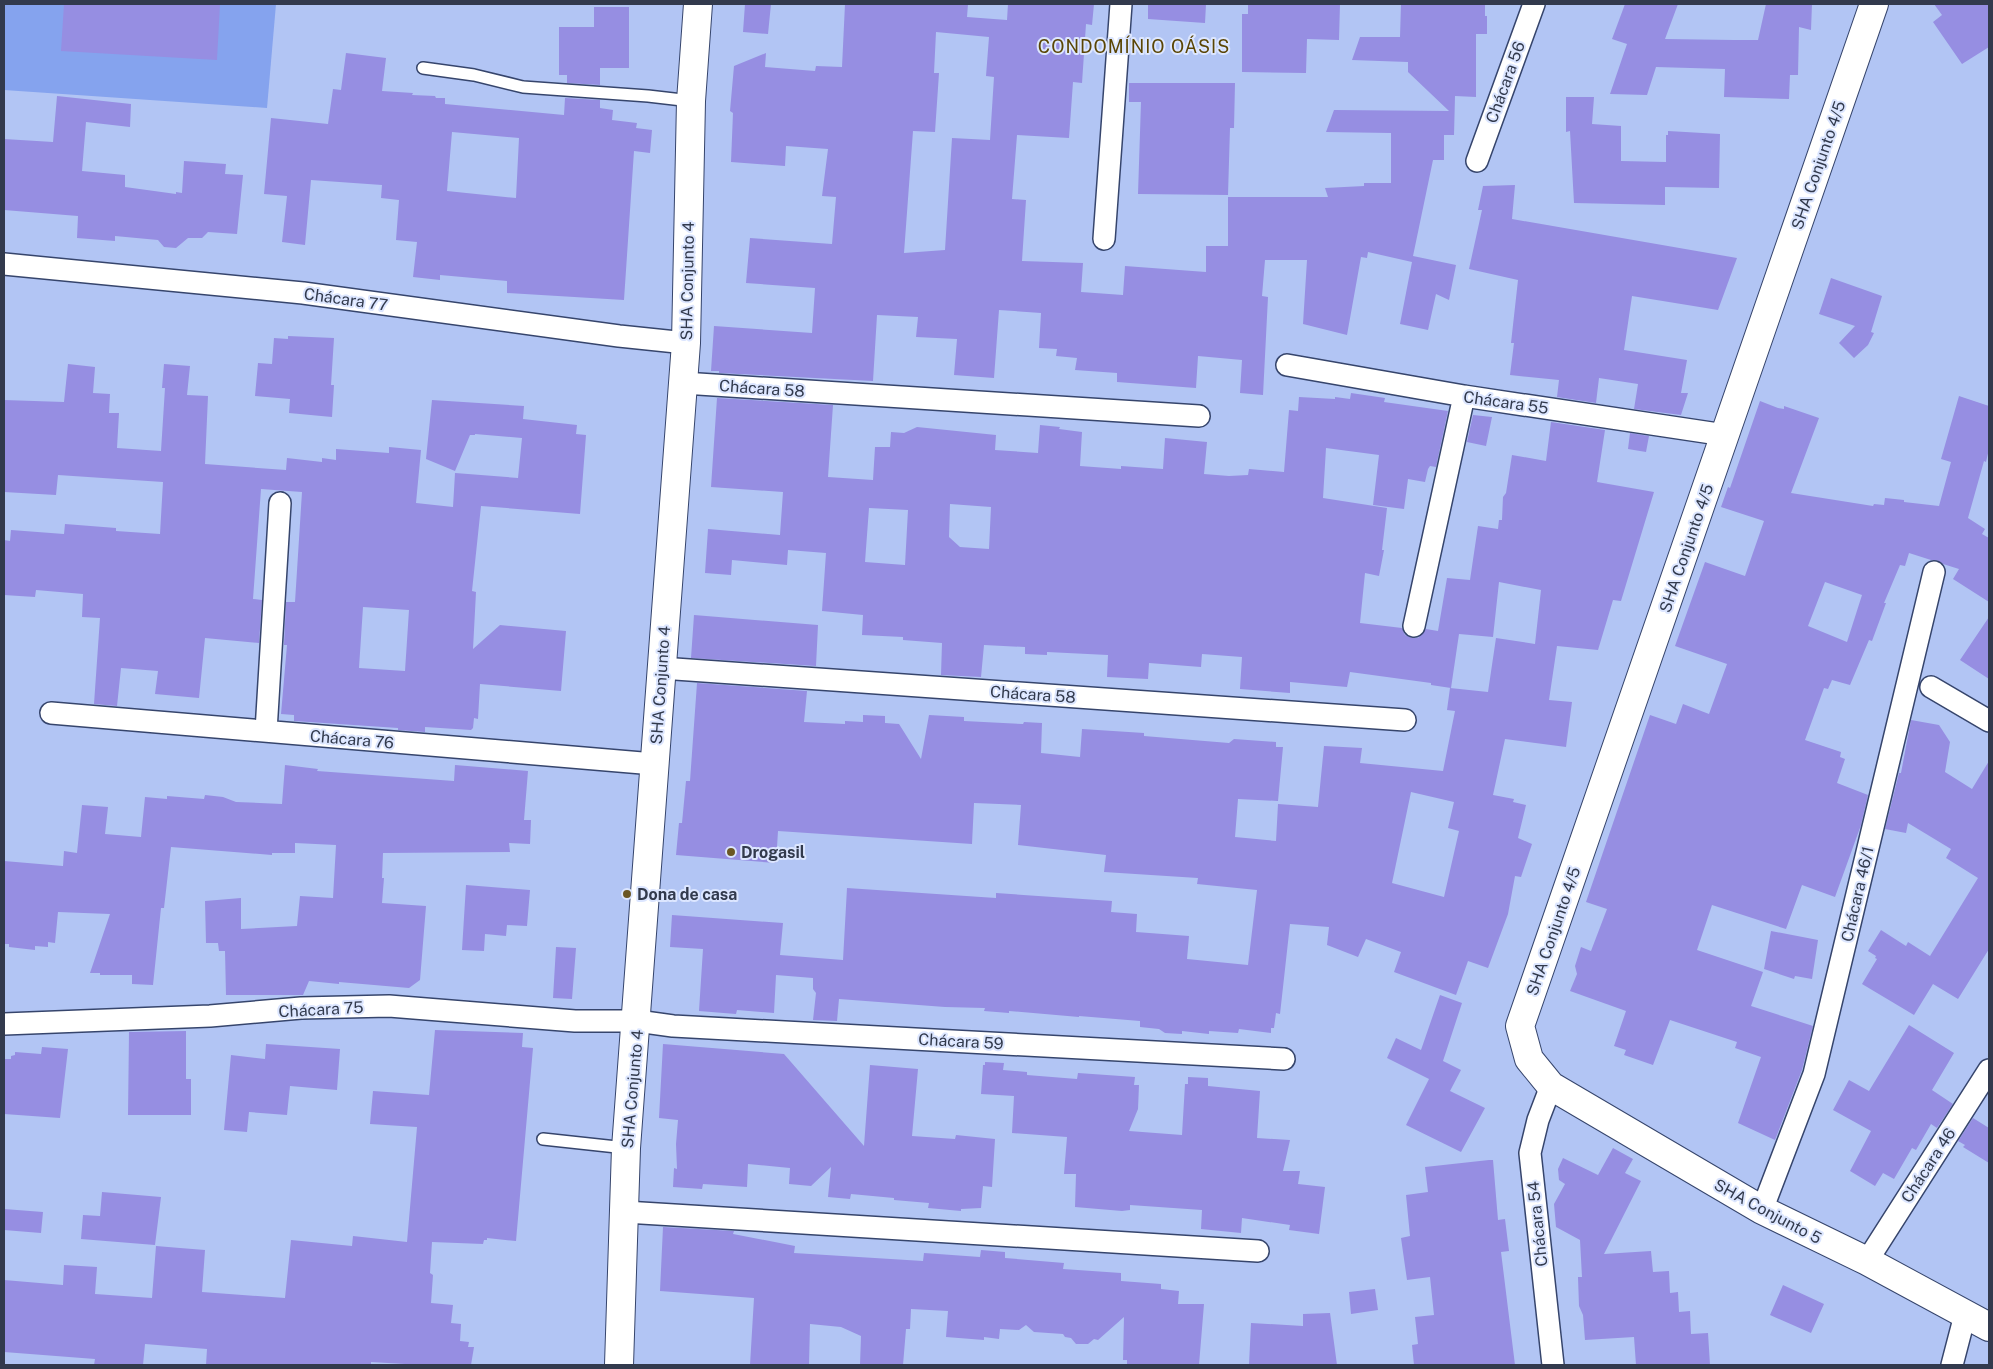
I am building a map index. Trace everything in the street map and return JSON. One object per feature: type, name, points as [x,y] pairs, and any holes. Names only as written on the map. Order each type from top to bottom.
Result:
[{"type":"street","name":"SHA Conjunto 4","points":[[619,1365],[626,1148],[637,1021],[654,764],[686,343],[691,101],[698,4]]},
{"type":"street","points":[[1104,239],[1121,4]]},
{"type":"street","name":"Chácara 56","points":[[1477,161],[1534,4]]},
{"type":"street","name":"SHA Conjunto 4/5","points":[[1551,1086],[1529,1059],[1520,1026],[1874,4]]},
{"type":"street","name":"Chácara 77","points":[[4,264],[303,293],[619,336],[686,343]]},
{"type":"street","name":"Chácara 55","points":[[1287,365],[1464,396],[1725,434]]},
{"type":"street","name":"Chácara 58","points":[[683,383],[1199,416]]},
{"type":"street","points":[[1414,626],[1464,396]]},
{"type":"street","points":[[266,731],[280,503]]},
{"type":"street","name":"Chácara 46/1","points":[[1762,1210],[1814,1074],[1934,572]]},
{"type":"street","name":"Chácara 58","points":[[661,668],[1405,720]]},
{"type":"street","points":[[1931,687],[1989,721]]},
{"type":"street","name":"Chácara 76","points":[[51,713],[654,764]]},
{"type":"street","name":"Chácara 75","points":[[4,1024],[210,1016],[301,1008],[389,1006],[576,1021],[637,1021]]},
{"type":"street","name":"Chácara 59","points":[[637,1021],[683,1026],[1284,1059]]},
{"type":"street","name":"Chácara 46","points":[[1867,1262],[1989,1070]]},
{"type":"street","name":"SHA Conjunto 5","points":[[1551,1086],[1762,1210],[1867,1262],[1989,1328]]},
{"type":"street","name":"Chácara 54","points":[[1551,1086],[1538,1120],[1530,1153],[1553,1365]]},
{"type":"street","points":[[625,1212],[1258,1251]]},
{"type":"street","points":[[1952,1365],[1965,1315]]},
{"type":"lane","points":[[424,68],[474,75],[523,87],[691,101]]},
{"type":"lane","points":[[543,1139],[626,1148]]},
{"type":"shaded area","points":[[4,4],[276,4],[267,108],[4,90]]},
{"type":"building","points":[[64,4],[220,4],[217,60],[61,51]]},
{"type":"building","points":[[745,4],[771,4],[768,34],[743,32]]},
{"type":"building","points":[[845,4],[968,4],[967,17],[1007,20],[1008,4],[1094,4],[1092,25],[1086,24],[1082,83],[1073,82],[1069,138],[1017,135],[1012,199],[1026,200],[1022,261],[1083,263],[1081,292],[1123,295],[1125,266],[1206,272],[1206,246],[1228,246],[1228,197],[1328,197],[1325,188],[1364,186],[1364,183],[1391,183],[1391,133],[1326,132],[1334,110],[1449,111],[1408,72],[1408,62],[1352,60],[1360,37],[1400,37],[1401,4],[1485,4],[1487,34],[1476,34],[1476,97],[1455,96],[1454,135],[1444,135],[1444,160],[1433,160],[1413,256],[1456,265],[1449,300],[1436,294],[1428,330],[1400,324],[1412,262],[1368,252],[1367,258],[1361,257],[1347,335],[1303,324],[1307,260],[1265,260],[1262,296],[1268,297],[1263,395],[1240,393],[1242,360],[1198,356],[1196,388],[1117,382],[1117,373],[1075,370],[1077,358],[1056,356],[1057,349],[1039,348],[1041,313],[999,310],[994,378],[954,375],[957,339],[916,337],[918,317],[877,315],[873,381],[719,373],[719,371],[711,371],[714,326],[812,333],[815,288],[746,283],[750,238],[832,244],[836,197],[822,196],[828,149],[786,146],[785,166],[731,162],[733,113],[730,111],[734,66],[766,53],[765,67],[815,71],[816,66],[842,67]],"holes":[[[936,32],[989,37],[986,76],[994,77],[990,140],[952,138],[945,250],[904,253],[913,131],[935,132],[939,73],[934,73]]]},
{"type":"building","points":[[1148,4],[1206,4],[1205,23],[1148,19]]},
{"type":"building","points":[[1248,4],[1340,4],[1339,40],[1307,39],[1306,73],[1242,72],[1242,14],[1248,14]]},
{"type":"building","points":[[1625,4],[1678,4],[1665,39],[1758,40],[1766,4],[1812,4],[1811,30],[1799,27],[1798,75],[1790,75],[1789,99],[1724,97],[1725,69],[1656,67],[1647,95],[1610,94],[1627,44],[1612,39]]},
{"type":"building","points":[[1934,4],[1989,4],[1989,47],[1962,64],[1933,22],[1942,15]]},
{"type":"building","points":[[594,7],[629,7],[629,68],[600,68],[600,85],[567,83],[567,75],[559,75],[559,27],[594,27]]},
{"type":"building","points":[[346,53],[386,58],[382,91],[445,98],[445,104],[564,115],[565,98],[600,100],[600,108],[613,110],[612,120],[637,123],[636,128],[652,130],[650,153],[634,151],[624,300],[507,293],[507,281],[440,275],[440,280],[413,277],[417,242],[396,240],[399,200],[381,198],[382,185],[311,180],[305,245],[282,242],[287,196],[264,194],[271,118],[328,124],[333,89],[341,90]],"holes":[[[452,132],[519,138],[516,198],[447,191]]]},
{"type":"building","points":[[1129,83],[1235,83],[1234,128],[1230,128],[1228,195],[1138,194],[1141,102],[1129,102]]},
{"type":"building","points":[[57,96],[131,104],[130,127],[86,122],[82,171],[125,175],[125,187],[176,194],[176,192],[182,193],[184,161],[226,164],[225,174],[243,175],[237,234],[208,232],[202,238],[188,238],[176,248],[164,247],[158,240],[115,236],[115,241],[77,238],[78,216],[4,210],[4,139],[53,142]]},
{"type":"building","points":[[1566,97],[1594,97],[1592,124],[1621,126],[1621,161],[1666,162],[1666,135],[1668,135],[1668,131],[1720,134],[1719,188],[1665,187],[1665,205],[1574,203],[1570,131],[1566,132]]},
{"type":"building","points":[[1515,185],[1512,219],[1737,258],[1718,310],[1632,296],[1624,350],[1687,360],[1681,393],[1688,393],[1681,415],[1634,409],[1638,384],[1599,378],[1596,403],[1557,397],[1559,380],[1510,375],[1514,343],[1511,343],[1518,280],[1469,269],[1482,210],[1478,210],[1483,186]]},
{"type":"building","points":[[1831,278],[1882,296],[1871,332],[1874,333],[1868,345],[1854,358],[1839,343],[1855,326],[1819,314]]},
{"type":"building","points":[[288,336],[334,338],[331,385],[334,385],[332,417],[289,413],[290,399],[255,396],[258,363],[272,364],[274,338],[288,339]]},
{"type":"building","points":[[68,364],[95,367],[93,393],[110,394],[109,413],[119,413],[117,448],[161,451],[165,388],[162,388],[164,364],[190,366],[187,395],[208,396],[205,464],[286,470],[287,458],[322,462],[322,458],[336,460],[336,449],[389,453],[389,447],[421,450],[416,503],[453,507],[455,473],[518,478],[522,438],[470,435],[455,471],[426,459],[432,400],[524,406],[523,419],[577,425],[576,434],[586,435],[580,514],[481,506],[472,591],[476,592],[473,649],[500,625],[566,631],[561,691],[480,684],[478,719],[474,718],[471,730],[425,727],[425,732],[398,730],[398,728],[294,721],[294,715],[281,714],[287,645],[284,645],[286,602],[295,602],[302,492],[261,489],[253,599],[262,600],[259,643],[205,638],[199,698],[155,694],[158,671],[121,668],[117,706],[94,704],[100,618],[82,617],[83,594],[36,590],[35,597],[4,595],[4,540],[10,541],[11,530],[64,534],[65,524],[116,528],[116,531],[160,534],[163,482],[58,475],[56,495],[4,492],[4,400],[64,402]],"holes":[[[363,607],[409,610],[405,671],[359,668]]]},
{"type":"building","points":[[1351,393],[1385,398],[1384,402],[1448,411],[1436,467],[1430,466],[1425,482],[1408,479],[1404,509],[1373,505],[1379,455],[1326,448],[1323,498],[1387,508],[1382,550],[1384,550],[1379,576],[1365,573],[1360,623],[1402,628],[1405,635],[1412,638],[1418,638],[1426,629],[1438,631],[1447,578],[1470,580],[1478,526],[1498,529],[1499,520],[1502,520],[1503,497],[1506,493],[1512,455],[1546,461],[1551,422],[1605,430],[1597,482],[1654,492],[1621,601],[1613,600],[1598,650],[1557,646],[1549,700],[1572,702],[1566,747],[1505,739],[1493,795],[1514,799],[1513,802],[1526,805],[1518,838],[1532,844],[1521,877],[1515,876],[1508,914],[1488,968],[1468,961],[1456,995],[1394,972],[1401,952],[1366,939],[1358,957],[1327,945],[1329,927],[1290,924],[1280,1014],[1276,1013],[1274,1028],[1271,1028],[1271,1033],[1239,1029],[1238,1033],[1209,1031],[1209,1034],[1182,1031],[1182,1034],[1165,1033],[1159,1029],[1140,1027],[1140,1021],[1009,1011],[1009,1013],[984,1011],[985,1008],[839,999],[837,1021],[813,1020],[816,993],[813,989],[813,978],[776,975],[774,1013],[737,1010],[736,1014],[699,1011],[703,949],[670,947],[672,915],[783,923],[780,955],[843,960],[847,888],[996,898],[996,893],[1112,901],[1111,912],[1137,914],[1136,932],[1189,936],[1187,959],[1248,965],[1257,890],[1197,884],[1198,878],[1104,872],[1106,855],[1018,845],[1021,805],[974,803],[972,844],[778,831],[776,863],[676,855],[679,823],[682,823],[686,781],[690,781],[697,683],[807,691],[804,722],[845,724],[845,721],[863,722],[863,715],[885,716],[885,723],[899,724],[921,759],[929,715],[964,717],[964,721],[1042,723],[1041,753],[1080,757],[1082,729],[1144,733],[1144,736],[1229,743],[1234,739],[1276,742],[1276,747],[1283,747],[1278,801],[1238,799],[1235,837],[1276,841],[1278,804],[1318,807],[1324,746],[1362,748],[1360,763],[1443,771],[1455,711],[1447,710],[1450,688],[1488,692],[1496,638],[1535,644],[1541,590],[1499,582],[1493,637],[1459,634],[1451,688],[1431,685],[1431,683],[1350,672],[1347,687],[1290,682],[1290,693],[1240,689],[1242,657],[1202,654],[1201,667],[1149,663],[1148,679],[1107,677],[1108,655],[1047,652],[1047,655],[1025,654],[1025,647],[984,645],[981,677],[941,675],[942,643],[903,640],[903,637],[862,635],[863,615],[822,611],[826,553],[788,550],[787,565],[732,560],[731,575],[705,573],[708,529],[780,535],[783,492],[711,487],[717,398],[833,405],[828,477],[873,480],[875,447],[890,447],[891,432],[904,433],[917,427],[996,435],[995,450],[1038,453],[1040,425],[1060,427],[1059,429],[1082,432],[1080,466],[1121,469],[1121,466],[1163,469],[1165,438],[1207,442],[1204,474],[1248,475],[1249,469],[1284,472],[1289,410],[1298,411],[1299,397],[1350,399]],"holes":[[[950,504],[991,507],[989,549],[960,547],[949,537]],[[869,508],[908,510],[905,565],[865,562]],[[1411,792],[1454,802],[1448,828],[1459,831],[1444,897],[1392,883]]]},
{"type":"building","points":[[1959,396],[1989,406],[1989,449],[1968,518],[1985,529],[1982,534],[1989,538],[1989,602],[1953,579],[1959,569],[1937,560],[1909,553],[1905,566],[1900,565],[1884,603],[1886,603],[1872,641],[1869,640],[1850,685],[1832,680],[1828,689],[1824,688],[1805,740],[1841,752],[1840,757],[1845,759],[1837,783],[1868,795],[1861,825],[1835,897],[1802,885],[1786,929],[1712,905],[1697,950],[1763,972],[1751,1006],[1813,1026],[1802,1070],[1775,1140],[1738,1123],[1761,1057],[1735,1048],[1737,1042],[1670,1020],[1653,1065],[1624,1055],[1626,1050],[1614,1046],[1626,1011],[1570,991],[1577,974],[1575,966],[1581,947],[1591,951],[1607,909],[1586,902],[1650,715],[1676,724],[1683,704],[1709,714],[1727,664],[1675,646],[1705,562],[1745,576],[1764,521],[1721,507],[1728,487],[1730,488],[1760,401],[1778,408],[1784,409],[1784,406],[1819,418],[1791,493],[1873,506],[1874,504],[1884,505],[1885,498],[1939,506],[1951,462],[1941,459]],"holes":[[[1825,582],[1862,595],[1847,642],[1808,626]]]},
{"type":"building","points":[[1473,415],[1492,417],[1486,446],[1467,442]]},
{"type":"building","points":[[1630,433],[1649,436],[1646,452],[1628,449]]},
{"type":"building","points":[[694,615],[818,625],[816,666],[691,658]]},
{"type":"building","points":[[1989,617],[1989,679],[1960,660]]},
{"type":"building","points":[[1911,720],[1939,725],[1950,742],[1945,772],[1972,789],[1989,761],[1989,949],[1958,999],[1933,984],[1914,1015],[1862,984],[1877,959],[1875,958],[1876,956],[1868,951],[1881,930],[1906,946],[1908,942],[1930,956],[1978,878],[1946,858],[1951,849],[1908,823],[1906,833],[1885,829],[1899,773],[1901,773]]},
{"type":"building","points":[[285,765],[318,769],[317,771],[454,781],[455,765],[528,771],[524,820],[531,820],[530,844],[509,843],[510,852],[383,853],[382,903],[426,906],[420,980],[409,988],[309,981],[303,995],[226,995],[225,951],[219,951],[218,943],[206,943],[205,901],[241,898],[241,929],[297,926],[300,896],[333,898],[336,845],[295,843],[295,853],[272,853],[272,855],[171,847],[164,908],[161,908],[153,985],[132,984],[132,975],[100,975],[100,973],[90,973],[110,914],[58,912],[55,943],[48,942],[48,947],[35,946],[35,950],[9,947],[9,944],[4,944],[4,861],[63,866],[64,851],[77,853],[82,805],[108,807],[105,834],[141,837],[145,797],[167,799],[167,796],[204,799],[205,795],[223,797],[236,802],[282,804]]},
{"type":"building","points":[[466,885],[530,890],[527,926],[507,925],[506,936],[485,934],[484,951],[462,950]]},
{"type":"building","points":[[1771,931],[1818,940],[1812,979],[1795,976],[1794,979],[1764,969]]},
{"type":"building","points":[[556,947],[576,948],[572,999],[553,998]]},
{"type":"building","points":[[1440,995],[1462,1003],[1443,1061],[1461,1070],[1450,1091],[1485,1108],[1461,1152],[1406,1125],[1429,1079],[1387,1058],[1396,1038],[1421,1050]]},
{"type":"building","points":[[1909,1025],[1954,1053],[1932,1090],[1953,1104],[1937,1128],[1931,1124],[1916,1150],[1912,1148],[1894,1179],[1883,1173],[1875,1186],[1850,1171],[1871,1131],[1833,1110],[1849,1080],[1869,1091]]},
{"type":"building","points":[[435,1030],[523,1033],[522,1047],[533,1048],[516,1241],[487,1238],[483,1244],[432,1242],[430,1273],[433,1275],[431,1303],[453,1305],[451,1323],[461,1324],[460,1341],[469,1342],[468,1347],[474,1347],[471,1365],[371,1362],[371,1365],[206,1365],[207,1349],[145,1344],[143,1365],[94,1365],[95,1359],[4,1352],[4,1280],[63,1285],[64,1265],[97,1267],[95,1294],[152,1298],[156,1246],[205,1250],[202,1292],[285,1298],[291,1240],[352,1246],[353,1236],[407,1242],[417,1127],[370,1124],[373,1091],[429,1095]]},
{"type":"building","points":[[186,1031],[186,1079],[191,1079],[191,1115],[128,1115],[129,1032]]},
{"type":"building","points":[[266,1044],[340,1049],[337,1090],[290,1086],[287,1115],[249,1112],[247,1132],[224,1130],[231,1055],[265,1059]]},
{"type":"building","points":[[663,1044],[784,1054],[864,1146],[870,1065],[918,1069],[912,1136],[955,1139],[956,1135],[995,1139],[992,1187],[983,1186],[981,1208],[961,1209],[961,1211],[928,1208],[929,1203],[894,1200],[894,1198],[851,1194],[850,1199],[828,1197],[831,1167],[811,1186],[789,1184],[790,1168],[748,1164],[747,1187],[703,1184],[702,1189],[673,1187],[674,1168],[677,1169],[676,1144],[678,1120],[659,1118]]},
{"type":"building","points":[[42,1047],[68,1049],[60,1118],[4,1114],[4,1059],[11,1059],[15,1052],[41,1054]]},
{"type":"building","points":[[985,1062],[1004,1063],[1003,1070],[1027,1072],[1027,1075],[1077,1079],[1078,1073],[1135,1077],[1134,1085],[1139,1085],[1138,1109],[1129,1131],[1182,1135],[1185,1084],[1188,1084],[1188,1077],[1208,1078],[1208,1086],[1260,1091],[1257,1138],[1290,1140],[1283,1171],[1300,1171],[1298,1184],[1325,1187],[1319,1234],[1289,1230],[1290,1225],[1242,1218],[1241,1233],[1201,1229],[1202,1210],[1130,1205],[1130,1210],[1122,1211],[1075,1207],[1076,1174],[1064,1174],[1067,1137],[1012,1133],[1014,1096],[981,1094],[983,1065],[985,1065]]},
{"type":"building","points":[[1973,1118],[1989,1128],[1989,1163],[1963,1147],[1965,1145],[1958,1141]]},
{"type":"building","points":[[1613,1148],[1633,1159],[1625,1173],[1641,1181],[1604,1254],[1651,1251],[1653,1272],[1669,1271],[1670,1293],[1678,1292],[1679,1312],[1690,1311],[1691,1334],[1708,1333],[1710,1365],[1636,1365],[1634,1337],[1585,1340],[1583,1315],[1579,1306],[1578,1277],[1582,1277],[1580,1240],[1556,1227],[1554,1204],[1565,1184],[1559,1180],[1558,1169],[1563,1158],[1598,1175]]},
{"type":"building","points":[[1493,1160],[1498,1220],[1505,1219],[1509,1251],[1501,1252],[1515,1365],[1414,1365],[1412,1345],[1418,1344],[1415,1317],[1434,1315],[1430,1277],[1407,1280],[1401,1238],[1410,1236],[1406,1195],[1428,1192],[1425,1167]]},
{"type":"building","points":[[102,1192],[161,1197],[155,1245],[81,1239],[83,1215],[100,1216]]},
{"type":"building","points":[[4,1209],[43,1212],[41,1233],[4,1230]]},
{"type":"building","points":[[663,1227],[734,1231],[733,1234],[795,1246],[794,1253],[923,1261],[924,1253],[980,1257],[981,1250],[1005,1252],[1005,1258],[1064,1263],[1063,1269],[1121,1273],[1121,1281],[1161,1284],[1161,1289],[1179,1291],[1178,1304],[1204,1304],[1199,1365],[1127,1365],[1127,1360],[1123,1360],[1124,1317],[1098,1340],[1094,1339],[1088,1344],[1076,1344],[1071,1338],[1065,1337],[1063,1334],[1034,1332],[1026,1325],[1019,1330],[1000,1329],[999,1339],[984,1337],[984,1340],[946,1337],[948,1311],[911,1309],[910,1329],[906,1329],[903,1365],[860,1365],[861,1336],[841,1327],[810,1324],[809,1365],[750,1365],[754,1298],[660,1291]]},
{"type":"building","points":[[1783,1285],[1824,1304],[1811,1333],[1770,1315]]},
{"type":"building","points":[[1375,1289],[1378,1310],[1351,1314],[1349,1292]]},
{"type":"building","points":[[1330,1313],[1337,1365],[1249,1365],[1251,1323],[1303,1326],[1303,1314]]},
{"type":"place","name":"Drogasil","points":[[731,852]]},
{"type":"place","name":"Dona de casa","points":[[627,894]]},
{"type":"district","name":"CONDOMÍNIO OÁSIS","points":[[1134,47]]}]
